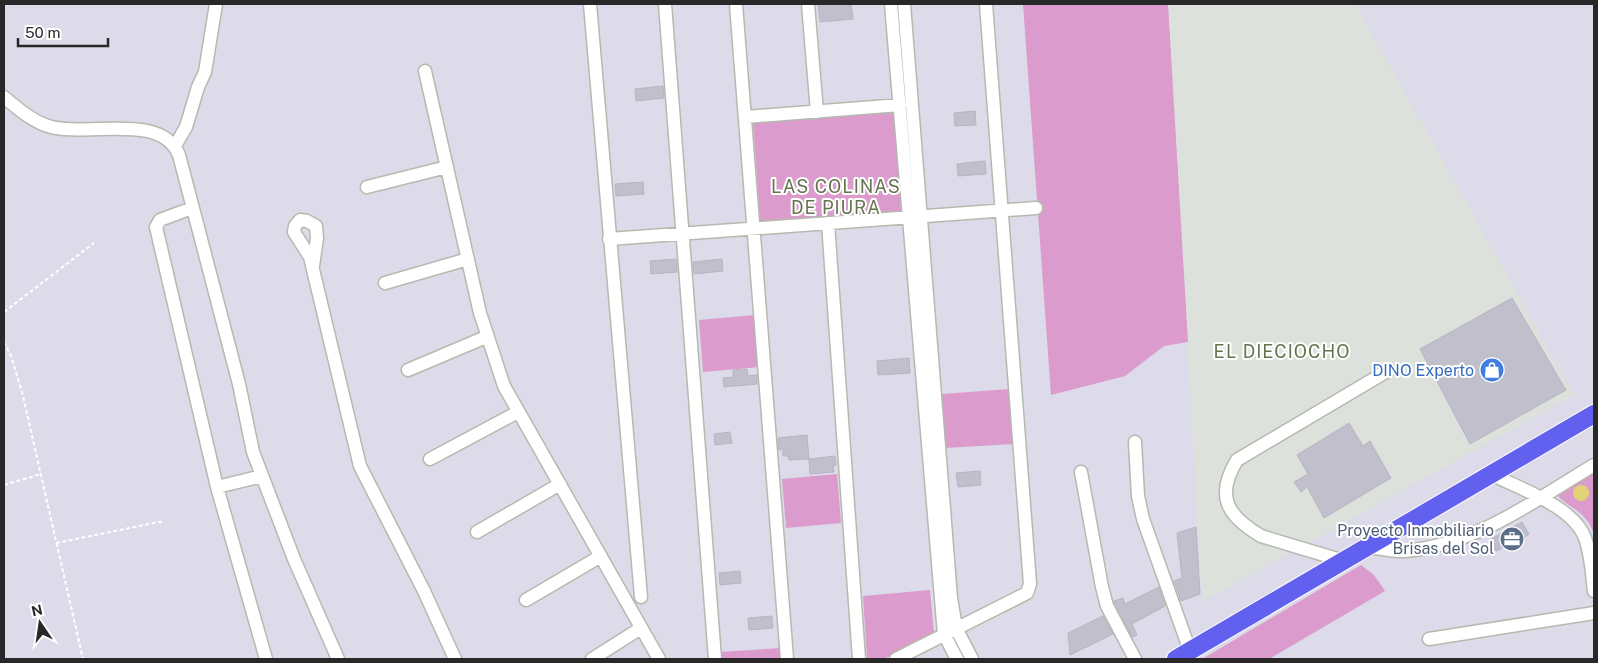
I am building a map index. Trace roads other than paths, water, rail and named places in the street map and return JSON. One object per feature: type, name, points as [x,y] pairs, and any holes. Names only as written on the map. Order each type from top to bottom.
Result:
[{"type":"highway","points":[[1183,655],[1594,414]]},
{"type":"street","points":[[175,146],[186,127],[198,87],[205,72],[216,4]]},
{"type":"street","points":[[590,4],[641,597]]},
{"type":"street","points":[[665,4],[715,659]]},
{"type":"street","points":[[736,4],[787,659]]},
{"type":"street","points":[[808,4],[818,112]]},
{"type":"street","points":[[891,4],[900,105],[915,217],[951,598],[956,628],[972,659]]},
{"type":"street","points":[[904,4],[915,217],[944,634],[957,659]]},
{"type":"street","points":[[896,659],[1027,593],[1030,584],[986,4]]},
{"type":"street","points":[[425,71],[486,337],[504,386],[659,659]]},
{"type":"street","points":[[4,97],[21,111],[47,126],[86,130],[128,128],[143,130],[170,140],[175,146],[239,384],[253,452],[294,559],[338,659]]},
{"type":"street","points":[[746,117],[900,105]]},
{"type":"street","points":[[367,187],[447,167]]},
{"type":"street","points":[[192,208],[160,220],[156,227],[217,488],[266,659]]},
{"type":"street","points":[[609,240],[1036,208]]},
{"type":"street","points":[[828,223],[859,659]]},
{"type":"street","points":[[386,283],[468,259]]},
{"type":"street","points":[[313,266],[360,466],[424,591],[455,659]]},
{"type":"street","points":[[408,370],[486,337]]},
{"type":"street","points":[[1344,561],[1261,536],[1249,529],[1230,510],[1225,484],[1237,460],[1389,370]]},
{"type":"street","points":[[430,459],[518,412]]},
{"type":"street","points":[[1135,442],[1138,496],[1143,519],[1183,655]]},
{"type":"street","points":[[1367,547],[1404,551],[1443,544],[1473,535],[1594,465]]},
{"type":"street","points":[[1081,472],[1107,606],[1135,659]]},
{"type":"street","points":[[1492,474],[1564,511],[1574,520],[1582,530],[1591,550],[1594,591]]},
{"type":"street","points":[[217,488],[262,476]]},
{"type":"street","points":[[477,532],[560,484]]},
{"type":"street","points":[[526,600],[601,556]]},
{"type":"street","points":[[1429,638],[1594,613]]},
{"type":"street","points":[[592,659],[641,628]]},
{"type":"place","name":"DINO Experto","points":[[1492,370]]},
{"type":"place","name":"Proyecto Inmobiliario Brisas del Sol","points":[[1512,539]]},
{"type":"district","name":"LAS COLINAS DE PIURA","points":[[836,196]]},
{"type":"district","name":"EL DIECIOCHO","points":[[1282,351]]}]
